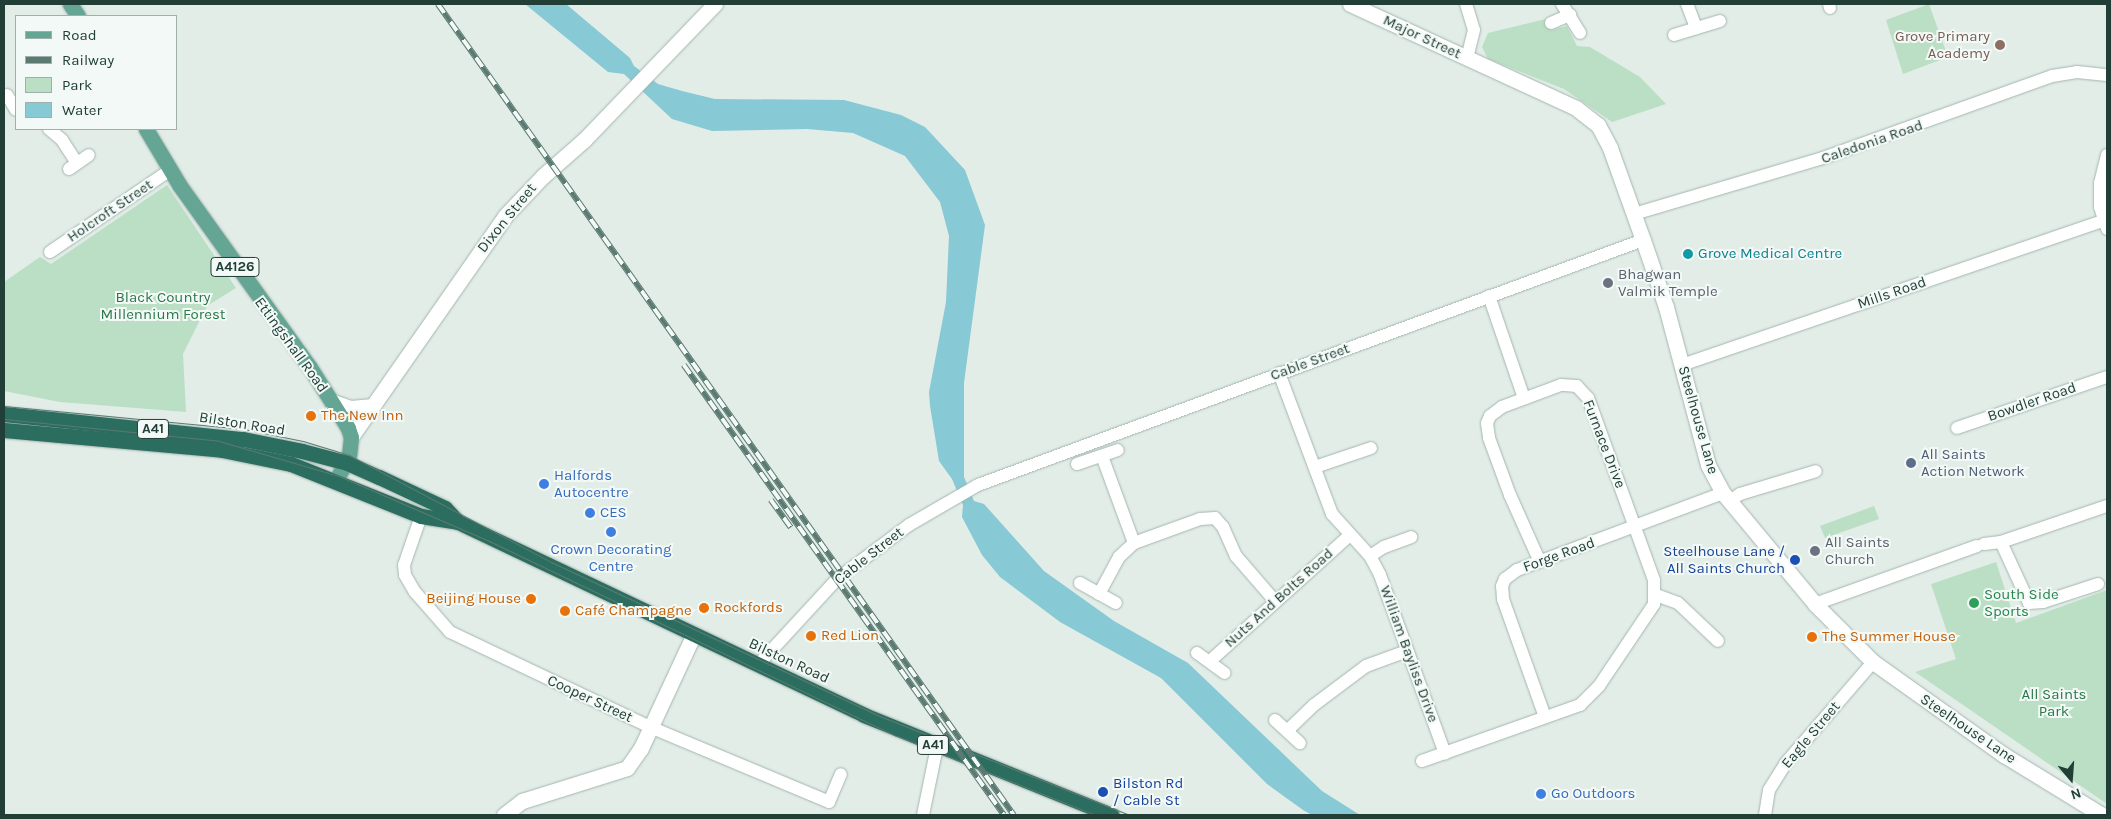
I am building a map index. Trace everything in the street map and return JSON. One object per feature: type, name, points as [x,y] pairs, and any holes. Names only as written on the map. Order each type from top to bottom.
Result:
[{"type":"highway","name":"Bilston Road","points":[[4,414],[243,440],[347,463],[445,508],[458,522]]},
{"type":"highway","name":"Bilston Road","points":[[4,430],[222,450],[291,464],[421,516],[458,522],[693,636],[937,747],[1112,815]]},
{"type":"main road","points":[[70,4],[77,15]]},
{"type":"main road","name":"Ettingshall Road","points":[[147,130],[170,170],[247,284],[331,400],[351,437]]},
{"type":"main road","points":[[336,481],[347,463],[351,437]]},
{"type":"street","name":"Dixon Street","points":[[351,437],[376,405],[505,216],[630,92],[715,4]]},
{"type":"street","name":"Major Street","points":[[1350,4],[1467,58]]},
{"type":"street","points":[[1466,4],[1474,30],[1467,58]]},
{"type":"street","points":[[1562,4],[1580,33]]},
{"type":"street","points":[[1688,4],[1696,28]]},
{"type":"street","points":[[1551,23],[1570,15]]},
{"type":"street","points":[[1674,35],[1720,21]]},
{"type":"street","name":"Steelhouse Lane","points":[[1467,58],[1590,117],[1598,125],[1610,148],[1643,240],[1682,365],[1708,465],[1726,497],[1815,604],[1873,662],[2004,755],[2102,815]]},
{"type":"street","name":"Caledonia Road","points":[[1634,214],[1823,158],[2052,76],[2077,72],[2107,75]]},
{"type":"street","points":[[9,93],[15,108]]},
{"type":"street","points":[[50,130],[62,140],[73,166],[89,155]]},
{"type":"street","points":[[2105,225],[2100,183],[2107,155]]},
{"type":"street","name":"Holcroft Street","points":[[50,252],[170,170]]},
{"type":"street","name":"Mills Road","points":[[1682,365],[2105,225]]},
{"type":"street","name":"Cable Street","points":[[758,665],[837,578],[948,500],[978,485],[1643,240]]},
{"type":"street","points":[[1489,296],[1524,398]]},
{"type":"street","name":"William Bayliss Drive","points":[[1279,373],[1332,514],[1349,536],[1370,556],[1445,754]]},
{"type":"street","name":"Bowdler Road","points":[[1957,428],[2107,377]]},
{"type":"street","name":"Furnace Drive","points":[[1540,562],[1510,495],[1487,431],[1490,416],[1496,410],[1524,398],[1561,385],[1582,390],[1635,527]]},
{"type":"street","points":[[331,400],[351,406],[376,405]]},
{"type":"street","points":[[1315,466],[1372,448]]},
{"type":"street","points":[[1077,464],[1118,450]]},
{"type":"street","points":[[1102,456],[1134,544]]},
{"type":"street","name":"Forge Road","points":[[1545,717],[1502,591],[1511,574],[1635,527],[1726,497],[1816,471]]},
{"type":"street","points":[[1815,604],[1980,545],[2002,542],[2107,506]]},
{"type":"street","name":"Cooper Street","points":[[421,516],[404,565],[405,575],[415,592],[450,632],[650,727],[829,802],[841,774]]},
{"type":"street","points":[[1099,594],[1118,557],[1134,544],[1200,519],[1215,518],[1223,527],[1236,556],[1275,602]]},
{"type":"street","points":[[1422,762],[1545,717],[1589,698],[1649,613],[1656,595],[1654,580],[1635,527]]},
{"type":"street","name":"Nuts And Bolts Road","points":[[1210,661],[1349,536]]},
{"type":"street","points":[[1370,556],[1384,547],[1411,537]]},
{"type":"street","points":[[2002,542],[2029,603],[2044,602],[2098,584]]},
{"type":"street","points":[[1080,583],[1116,603]]},
{"type":"street","points":[[1656,595],[1678,603],[1718,641]]},
{"type":"street","points":[[504,815],[522,800],[627,768],[642,748],[693,636]]},
{"type":"street","points":[[1287,731],[1314,705],[1366,666],[1407,651]]},
{"type":"street","name":"Nuts And Bolts Road","points":[[1197,652],[1225,673]]},
{"type":"street","name":"Eagle Street","points":[[1765,815],[1769,790],[1786,764],[1873,662]]},
{"type":"street","points":[[1275,720],[1300,743]]},
{"type":"street","points":[[924,815],[937,747]]},
{"type":"green space","points":[[1929,4],[1948,57],[1903,74],[1886,20]]},
{"type":"green space","points":[[1546,19],[1551,30],[1567,26],[1577,46],[1590,47],[1640,77],[1666,104],[1612,122],[1564,89],[1488,59],[1482,47],[1488,33]]},
{"type":"green space","name":"Black Country Millennium Forest","points":[[167,185],[236,288],[207,306],[183,354],[186,412],[60,402],[4,391],[4,282],[40,257],[51,264]]},
{"type":"green space","points":[[1874,506],[1879,519],[1825,538],[1820,526]]},
{"type":"green space","name":"All Saints Park","points":[[1996,562],[2016,623],[2107,590],[2107,804],[1915,672],[1956,659],[1931,584]]},
{"type":"water","points":[[525,4],[566,4],[630,58],[634,66],[658,84],[715,99],[844,100],[901,115],[925,127],[965,170],[985,225],[964,383],[964,477],[974,501],[984,504],[1044,571],[1114,621],[1188,663],[1322,791],[1360,815],[1312,815],[1303,810],[1267,784],[1161,678],[1060,622],[1000,577],[982,555],[962,517],[963,505],[952,479],[939,461],[930,406],[929,392],[946,302],[949,236],[940,202],[905,156],[853,133],[807,129],[712,131],[672,119],[624,74],[608,72]]},
{"type":"tram line","points":[[4,406],[244,429],[303,441],[349,455],[551,562],[877,715],[1130,815]]},
{"type":"tram line","points":[[4,419],[219,441],[339,476],[487,540],[897,736],[1096,815]]},
{"type":"railway","points":[[438,4],[1014,815]]},
{"type":"railway","points":[[684,365],[1004,815]]},
{"type":"railway","points":[[771,500],[791,528]]},
{"type":"place","name":"Grove Primary Academy","points":[[2000,45]]},
{"type":"place","name":"Grove Medical Centre","points":[[1688,254]]},
{"type":"place","name":"Bhagwan Valmik Temple","points":[[1608,283]]},
{"type":"place","name":"The New Inn","points":[[311,416]]},
{"type":"place","name":"All Saints Action Network","points":[[1911,463]]},
{"type":"place","name":"Halfords Autocentre","points":[[544,484]]},
{"type":"place","name":"CES","points":[[590,513]]},
{"type":"place","name":"Crown Decorating Centre","points":[[611,532]]},
{"type":"place","name":"All Saints Church","points":[[1815,551]]},
{"type":"place","name":"Steelhouse Lane / All Saints Church","points":[[1795,560]]},
{"type":"place","name":"Beijing House","points":[[531,599]]},
{"type":"place","name":"South Side Sports","points":[[1974,603]]},
{"type":"place","name":"Rockfords","points":[[704,608]]},
{"type":"place","name":"Café Champagne","points":[[565,611]]},
{"type":"place","name":"Red Lion","points":[[811,636]]},
{"type":"place","name":"The Summer House","points":[[1812,637]]},
{"type":"place","name":"Bilston Rd / Cable St","points":[[1103,792]]},
{"type":"place","name":"Go Outdoors","points":[[1541,794]]}]
